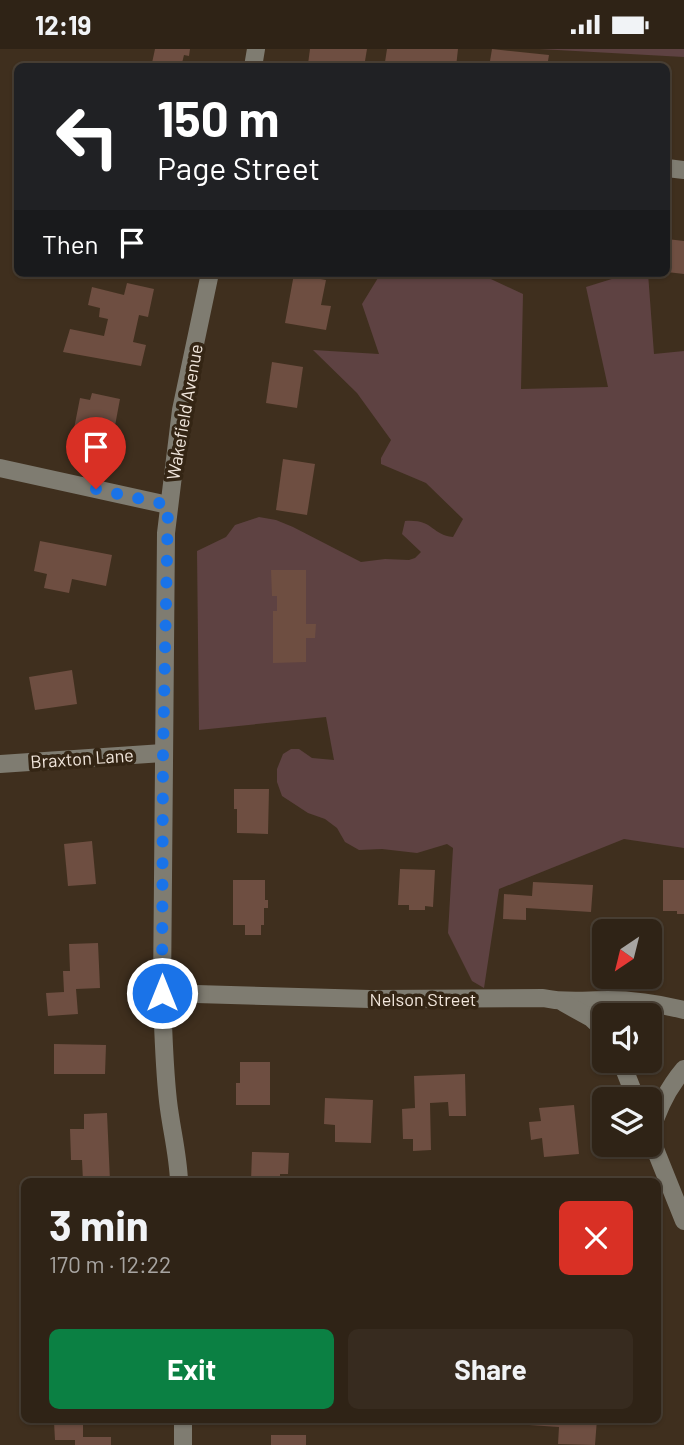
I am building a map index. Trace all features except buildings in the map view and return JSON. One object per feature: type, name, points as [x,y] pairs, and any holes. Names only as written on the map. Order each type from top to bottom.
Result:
[{"type":"street","name":"Wakefield Avenue","points":[[179,1178],[163,1042],[162,993],[168,505],[181,410],[209,277]]},
{"type":"street","points":[[0,468],[168,505]]},
{"type":"street","name":"Braxton Lane","points":[[0,764],[163,753]]},
{"type":"street","name":"Nelson Street","points":[[162,993],[370,999],[543,998],[561,1002],[613,1000],[684,1010]]},
{"type":"street","points":[[561,1002],[578,1009],[592,1020]]},
{"type":"street","points":[[662,1100],[684,1069]]},
{"type":"street","points":[[659,1157],[684,1221]]},
{"type":"street","points":[[183,1423],[183,1445]]},
{"type":"shaded area","points":[[539,49],[684,49],[684,57]]},
{"type":"shaded area","points":[[379,277],[487,277],[523,294],[521,389],[608,387],[586,287],[618,277],[648,277],[654,354],[684,351],[684,848],[624,839],[499,889],[484,988],[472,981],[448,933],[453,848],[447,844],[417,853],[382,849],[359,850],[345,842],[337,828],[325,819],[308,813],[282,796],[277,782],[277,769],[283,754],[291,749],[299,749],[312,758],[334,760],[326,717],[199,730],[197,551],[226,537],[235,525],[259,517],[293,527],[361,562],[409,560],[421,552],[402,534],[405,521],[422,522],[446,536],[453,537],[463,519],[426,483],[381,464],[381,458],[391,440],[357,393],[313,350],[379,354],[362,304]]},
{"type":"route","points":[[96,489],[168,505],[162,993]]}]
